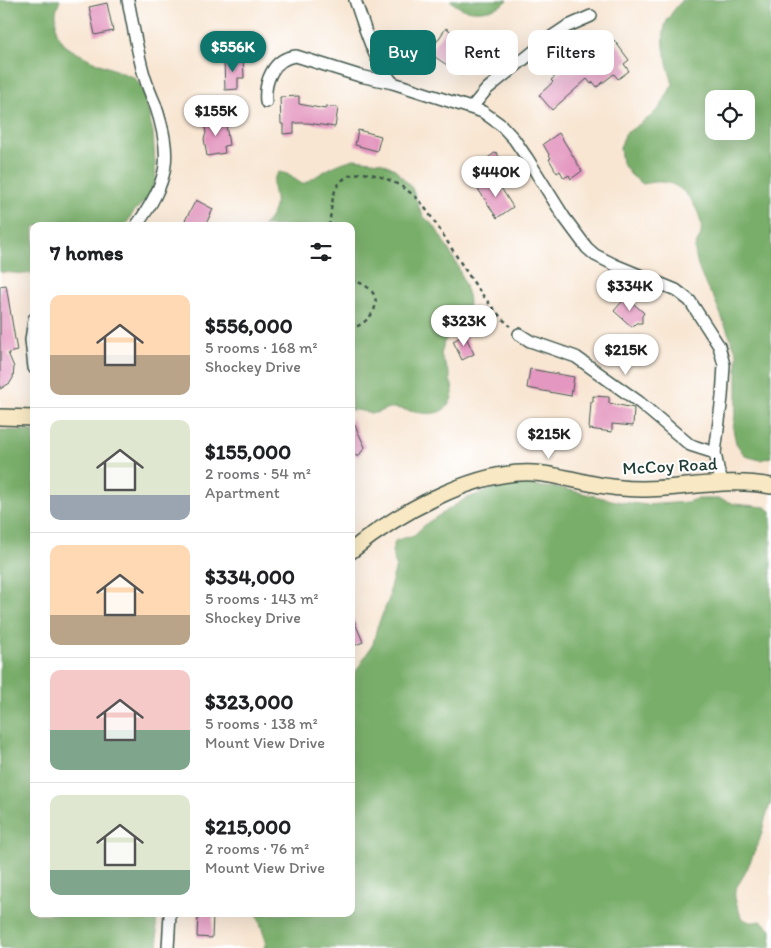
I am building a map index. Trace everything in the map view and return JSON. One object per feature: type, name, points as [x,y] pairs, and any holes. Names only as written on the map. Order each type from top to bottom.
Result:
[{"type":"street","points":[[128,0],[144,77],[156,106],[166,146],[165,172],[162,184],[156,198],[139,222]]},
{"type":"street","points":[[355,0],[381,67],[393,83]]},
{"type":"street","points":[[472,107],[487,89],[548,40],[566,27],[591,16]]},
{"type":"street","points":[[266,102],[265,90],[268,79],[280,61],[288,56],[296,56],[472,107],[492,117],[514,139],[528,158],[564,217],[587,248],[615,265],[676,290],[690,302],[700,315],[719,346],[724,365],[715,453],[716,464],[723,482]]},
{"type":"street","points":[[519,334],[530,341],[576,357],[639,402],[690,444],[698,449],[715,453]]},
{"type":"street","points":[[0,417],[30,418]]},
{"type":"street","name":"McCoy Road","points":[[355,548],[417,508],[442,495],[491,477],[534,473],[609,486],[642,489],[723,482],[754,482],[771,486]]},
{"type":"street","points":[[168,948],[170,917]]},
{"type":"path","points":[[331,222],[335,190],[348,177],[359,173],[375,175],[396,182],[409,190],[419,200],[483,293],[502,318],[519,334]]},
{"type":"path","points":[[355,281],[372,290],[376,303],[372,316],[355,328]]},
{"type":"green space","points":[[0,0],[60,0],[56,12],[57,34],[66,47],[95,62],[135,78],[143,90],[153,132],[156,180],[149,196],[127,222],[30,222],[30,273],[0,272]]},
{"type":"green space","points":[[450,0],[508,0],[495,8],[471,11],[463,9]]},
{"type":"green space","points":[[682,0],[771,0],[771,457],[760,460],[745,456],[736,443],[733,429],[737,399],[737,354],[697,263],[695,249],[701,226],[698,212],[680,188],[670,183],[662,182],[643,184],[631,175],[622,163],[620,148],[625,134],[650,117],[661,106],[673,84],[663,40],[665,26],[672,12]]},
{"type":"green space","points":[[354,159],[381,162],[395,169],[412,188],[424,217],[435,227],[458,266],[468,295],[468,310],[444,342],[441,355],[450,376],[453,393],[449,404],[438,412],[423,413],[391,408],[375,413],[355,410],[355,222],[266,222],[274,209],[273,184],[275,176],[279,172],[287,174],[302,184]]},
{"type":"green space","points":[[0,430],[30,431],[30,917],[157,917],[159,948],[0,948]]},
{"type":"green space","points":[[506,484],[535,485],[561,488],[620,502],[647,505],[687,502],[696,499],[720,499],[735,504],[765,507],[771,511],[771,803],[758,844],[735,890],[735,899],[745,920],[752,922],[761,921],[771,929],[771,948],[264,948],[266,941],[258,917],[355,917],[355,673],[373,644],[377,627],[389,599],[396,566],[392,551],[395,541],[412,537],[427,523],[465,499]]},
{"type":"building","points":[[107,3],[113,31],[95,35],[89,7]]},
{"type":"building","points":[[446,28],[449,30],[446,30],[446,64],[436,58],[436,43]]},
{"type":"building","points":[[614,40],[629,60],[624,64],[629,71],[618,79],[614,74]]},
{"type":"building","points":[[243,58],[244,78],[238,78],[238,89],[225,90],[224,59]]},
{"type":"building","points":[[557,75],[613,75],[597,87],[587,79],[552,110],[539,95],[553,82],[551,80]]},
{"type":"building","points":[[299,96],[299,104],[325,109],[326,106],[338,108],[335,127],[294,123],[294,133],[283,134],[280,97]]},
{"type":"building","points":[[225,118],[229,145],[224,146],[225,153],[207,156],[204,139],[206,133],[204,121]]},
{"type":"building","points":[[358,130],[381,136],[377,151],[355,145]]},
{"type":"building","points":[[559,133],[582,171],[571,179],[569,175],[564,178],[560,171],[557,173],[543,144]]},
{"type":"building","points":[[496,152],[503,163],[492,170],[485,160]]},
{"type":"building","points":[[495,178],[513,207],[497,218],[478,189]]},
{"type":"building","points":[[196,200],[213,209],[207,222],[184,222]]},
{"type":"building","points":[[6,285],[17,351],[8,353],[14,367],[13,378],[10,383],[0,389],[0,286]]},
{"type":"building","points":[[626,297],[644,313],[642,323],[636,323],[632,327],[614,311]]},
{"type":"building","points":[[465,335],[474,354],[462,360],[453,341]]},
{"type":"building","points":[[530,369],[574,377],[571,396],[527,388]]},
{"type":"building","points":[[593,396],[609,397],[609,403],[634,408],[633,426],[612,424],[612,432],[589,429]]},
{"type":"building","points":[[355,426],[365,447],[358,457],[355,455]]},
{"type":"building","points":[[355,623],[363,642],[355,645]]},
{"type":"building","points":[[198,917],[213,917],[212,938],[197,937]]}]
